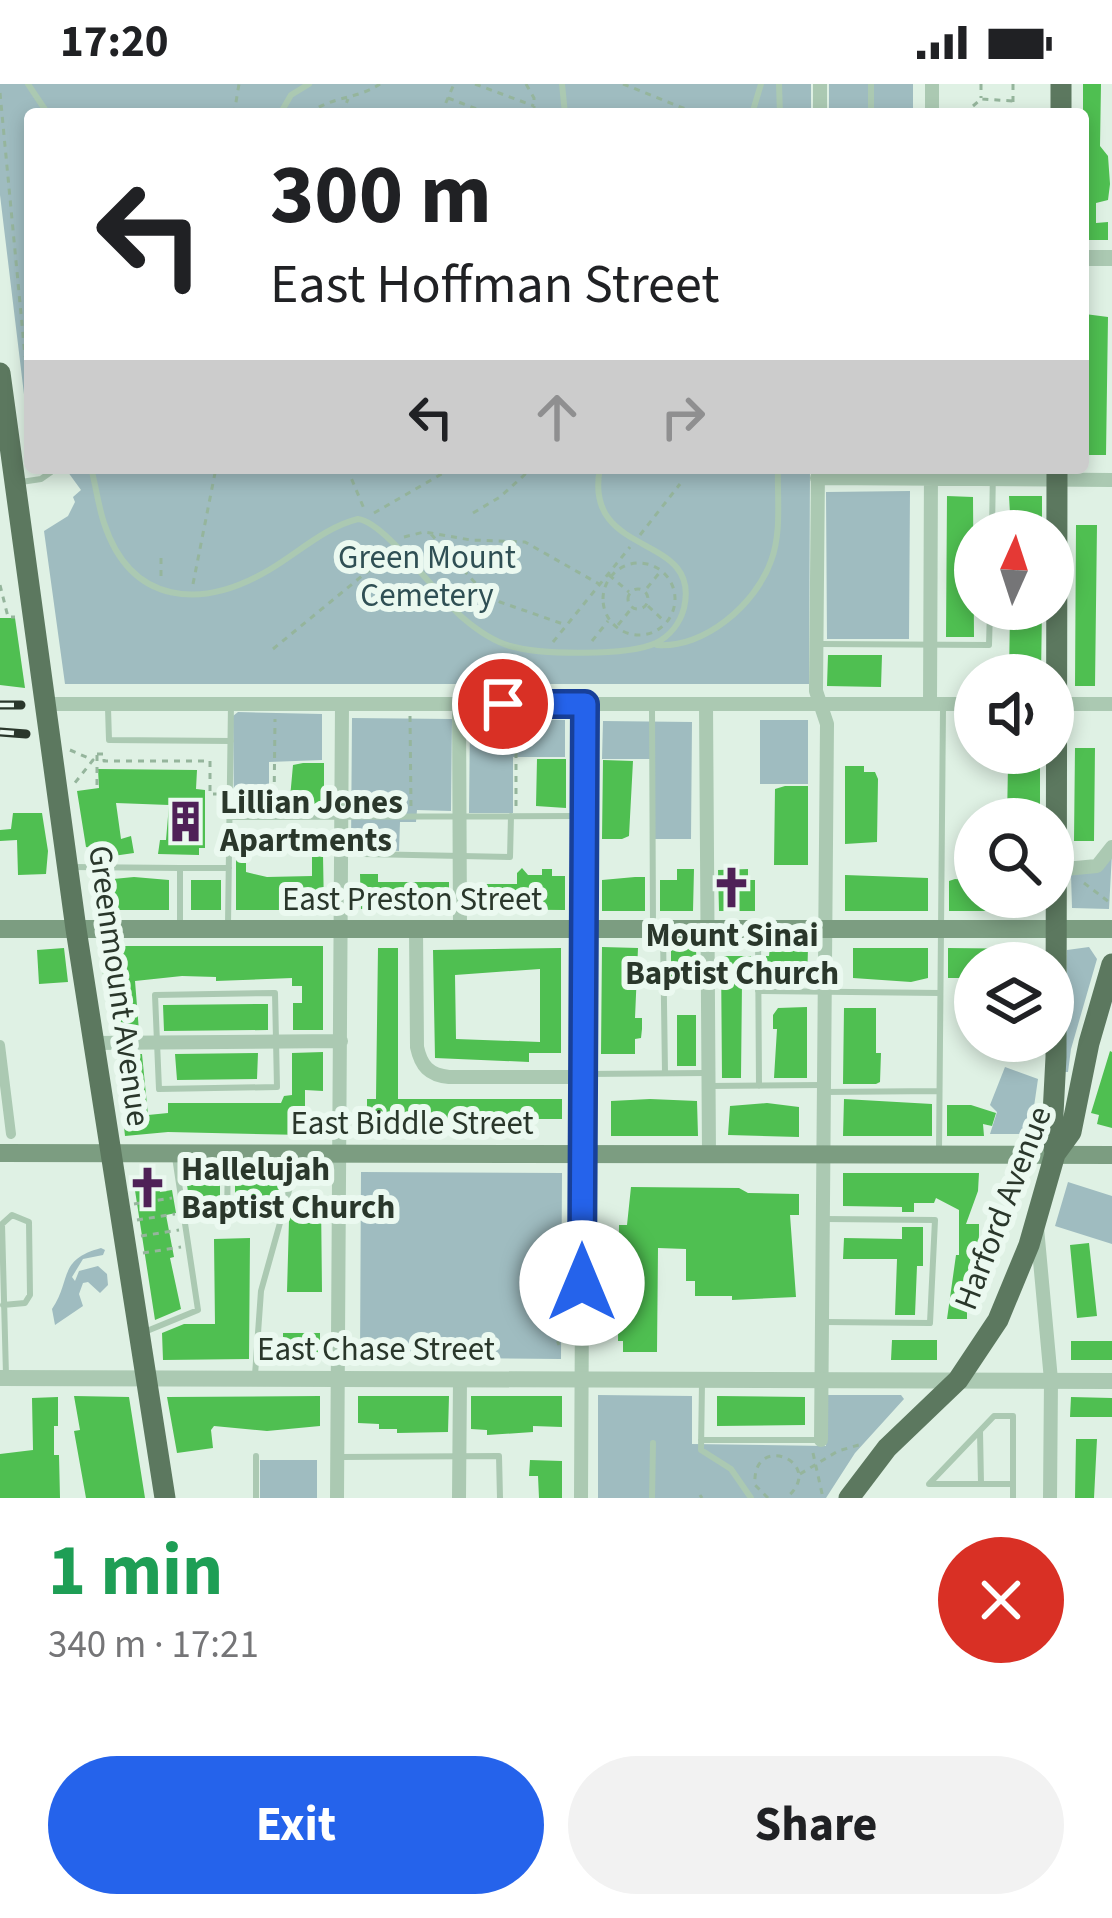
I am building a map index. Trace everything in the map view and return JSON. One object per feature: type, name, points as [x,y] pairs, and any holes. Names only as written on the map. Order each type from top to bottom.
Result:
[{"type":"main road","name":"Greenmount Avenue","points":[[0,373],[9,480],[165,1498]]},
{"type":"main road","points":[[1055,654],[1057,474]]},
{"type":"main road","points":[[1054,918],[1055,1154]]},
{"type":"main road","name":"East Preston Street","points":[[0,929],[1112,929]]},
{"type":"main road","name":"Harford Avenue","points":[[849,1498],[886,1448],[958,1380],[998,1320],[1036,1222],[1055,1154],[1071,1132],[1089,1043],[1112,964]]},
{"type":"main road","name":"East Biddle Street","points":[[0,1153],[1112,1154]]},
{"type":"street","points":[[815,1443],[822,1380],[827,724],[816,691],[818,474]]},
{"type":"street","points":[[931,474],[931,644],[937,704]]},
{"type":"street","points":[[993,474],[1112,480]]},
{"type":"street","points":[[45,704],[954,704]]},
{"type":"street","points":[[337,1498],[342,704]]},
{"type":"street","points":[[459,704],[460,929]]},
{"type":"street","points":[[580,1498],[585,704]]},
{"type":"street","points":[[706,704],[709,1154]]},
{"type":"street","points":[[1074,704],[1112,704]]},
{"type":"street","points":[[1074,868],[1097,866],[1112,847]]},
{"type":"street","points":[[416,929],[417,1047],[431,1073],[448,1077],[583,1075]]},
{"type":"street","points":[[94,1043],[341,1041]]},
{"type":"street","points":[[0,1045],[11,1134]]},
{"type":"street","points":[[1036,1222],[1051,1380],[1050,1498]]},
{"type":"street","name":"East Chase Street","points":[[3,1378],[1112,1381]]},
{"type":"street","points":[[459,1498],[460,1379]]},
{"type":"lane","points":[[283,108],[291,95],[309,84]]},
{"type":"lane","points":[[9,480],[48,474]]},
{"type":"lane","points":[[92,474],[117,553],[132,576],[160,590],[191,594],[235,587],[333,528],[367,518],[462,617],[486,635],[514,647],[546,650],[671,646],[700,636],[752,596],[771,561],[778,527],[778,474]]},
{"type":"lane","points":[[600,474],[601,510],[618,531],[670,557],[684,575],[685,604],[680,619],[653,644]]},
{"type":"lane","points":[[992,510],[993,474]]},
{"type":"lane","points":[[817,644],[989,645],[989,630]]},
{"type":"lane","points":[[108,704],[109,740],[231,741]]},
{"type":"lane","points":[[228,929],[231,704]]},
{"type":"lane","points":[[652,704],[664,1073]]},
{"type":"lane","points":[[937,704],[939,1154]]},
{"type":"lane","points":[[230,848],[511,857],[514,816]]},
{"type":"lane","points":[[230,817],[584,816]]},
{"type":"lane","points":[[67,867],[229,868]]},
{"type":"lane","points":[[180,868],[180,929]]},
{"type":"lane","points":[[758,929],[759,1086]]},
{"type":"lane","points":[[758,991],[940,993]]},
{"type":"lane","points":[[275,993],[277,1087],[159,1089],[157,1043],[155,995],[275,993]]},
{"type":"lane","points":[[583,1075],[664,1073],[759,1086],[939,1091]]},
{"type":"lane","points":[[137,1335],[198,1310],[174,1153]]},
{"type":"lane","points":[[227,1215],[228,1153]]},
{"type":"lane","points":[[255,1379],[261,1291],[292,1180],[293,1153]]},
{"type":"lane","points":[[183,1214],[282,1215]]},
{"type":"lane","points":[[3,1305],[26,1304],[30,1294],[29,1222],[12,1215],[2,1224],[3,1378]]},
{"type":"lane","points":[[822,1322],[930,1323],[936,1261],[935,1220],[823,1219]]},
{"type":"lane","points":[[702,1380],[701,1440],[706,1456],[731,1469],[751,1498]]},
{"type":"lane","points":[[1013,1484],[929,1484],[994,1416],[1013,1416],[1013,1484],[1013,1498]]},
{"type":"lane","points":[[980,1431],[981,1484]]},
{"type":"lane","points":[[701,1440],[815,1443]]},
{"type":"lane","points":[[652,1498],[653,1443]]},
{"type":"lane","points":[[256,1456],[256,1498]]},
{"type":"lane","points":[[337,1457],[500,1456],[500,1498]]},
{"type":"path","points":[[316,108],[324,101],[348,99],[380,84]]},
{"type":"path","points":[[444,108],[454,84]]},
{"type":"path","points":[[475,84],[534,106]]},
{"type":"path","points":[[526,84],[534,106]]},
{"type":"path","points":[[623,84],[683,108]]},
{"type":"path","points":[[974,106],[981,99],[981,84]]},
{"type":"path","points":[[1013,84],[1013,108]]},
{"type":"path","points":[[0,92],[24,336]]},
{"type":"path","points":[[448,98],[474,108]]},
{"type":"path","points":[[344,108],[348,99]]},
{"type":"path","points":[[981,99],[1013,100]]},
{"type":"path","points":[[191,594],[215,474]]},
{"type":"path","points":[[349,474],[367,518],[442,474]]},
{"type":"path","points":[[473,513],[525,474]]},
{"type":"path","points":[[546,650],[680,484]]},
{"type":"path","points":[[430,532],[478,586],[500,602],[566,625]]},
{"type":"path","points":[[273,649],[397,548],[400,539],[430,532],[471,540],[525,542],[599,584]]},
{"type":"path","points":[[160,558],[160,590]]},
{"type":"path","points":[[642,562],[661,570],[674,593],[666,622],[641,634],[616,627],[602,598],[609,575],[630,563],[642,562]]},
{"type":"path","points":[[661,570],[645,590],[646,605],[666,622]]},
{"type":"path","points":[[609,575],[630,592],[645,590]]},
{"type":"path","points":[[0,585],[8,617],[20,616]]},
{"type":"path","points":[[630,592],[632,608],[646,605]]},
{"type":"path","points":[[616,627],[632,608]]},
{"type":"path","points":[[584,650],[609,619]]},
{"type":"path","points":[[410,714],[411,816]]},
{"type":"path","points":[[514,816],[516,714]]},
{"type":"path","points":[[274,718],[274,817]]},
{"type":"path","points":[[68,749],[95,757]]},
{"type":"path","points":[[74,784],[95,757],[104,754],[104,760],[210,761],[210,794],[230,794]]},
{"type":"path","points":[[95,757],[97,789]]},
{"type":"path","points":[[1080,876],[1109,902]]},
{"type":"path","points":[[138,1204],[180,1197]]},
{"type":"path","points":[[141,1220],[183,1214]]},
{"type":"path","points":[[139,1236],[185,1230]]},
{"type":"path","points":[[142,1253],[188,1246]]},
{"type":"path","points":[[553,1330],[559,1345]]},
{"type":"path","points":[[815,1443],[814,1466],[824,1498]]},
{"type":"path","points":[[799,1474],[838,1451],[862,1444]]},
{"type":"path","points":[[768,1498],[755,1485],[753,1470],[764,1459],[778,1455],[792,1461],[799,1474],[796,1488],[786,1498]]},
{"type":"green space","points":[[0,84],[811,84],[811,108],[24,108],[24,394],[0,195]]},
{"type":"green space","points":[[829,84],[913,84],[913,108],[829,108]]},
{"type":"green space","name":"Green Mount Cemetery","points":[[69,474],[810,474],[809,684],[65,684],[44,531],[68,516],[73,497],[81,490]]},
{"type":"green space","points":[[910,491],[909,639],[827,639],[826,492]]},
{"type":"green space","points":[[238,712],[322,714],[322,760],[269,762],[269,810],[234,809],[233,716]]},
{"type":"green space","points":[[352,718],[452,719],[451,811],[417,810],[416,822],[400,822],[399,851],[351,847]]},
{"type":"green space","points":[[470,719],[565,720],[565,757],[513,757],[513,813],[469,813]]},
{"type":"green space","points":[[760,720],[808,720],[808,784],[760,784]]},
{"type":"green space","points":[[603,721],[692,722],[691,839],[653,839],[654,759],[602,759]]},
{"type":"green space","points":[[1112,853],[1109,909],[1074,908],[1074,872]]},
{"type":"green space","points":[[1089,947],[1097,959],[1074,1039],[1074,949]]},
{"type":"green space","points":[[1005,1067],[1038,1079],[1030,1134],[990,1134],[997,1112],[990,1105]]},
{"type":"green space","points":[[361,1172],[562,1173],[561,1359],[360,1357]]},
{"type":"green space","points":[[1068,1182],[1112,1196],[1112,1244],[1055,1226]]},
{"type":"green space","points":[[101,1248],[103,1255],[83,1259],[72,1277],[75,1281],[79,1271],[98,1266],[107,1274],[108,1285],[100,1293],[83,1283],[79,1294],[83,1306],[55,1325],[52,1309],[71,1265]]},
{"type":"green space","points":[[598,1395],[692,1396],[692,1444],[826,1446],[827,1395],[901,1395],[904,1399],[855,1453],[826,1498],[598,1498]]},
{"type":"green space","points":[[260,1460],[317,1460],[317,1498],[260,1498]]},
{"type":"building","points":[[1083,84],[1101,84],[1100,146],[1108,156],[1110,184],[1108,200],[1096,203],[1096,223],[1108,222],[1108,240],[1089,240],[1089,108],[1083,108]]},
{"type":"building","points":[[1089,315],[1108,317],[1106,455],[1089,455]]},
{"type":"building","points":[[947,496],[973,497],[973,510],[954,510],[954,630],[974,630],[974,637],[946,637]]},
{"type":"building","points":[[1009,496],[1042,496],[1042,510],[1010,510]]},
{"type":"building","points":[[1076,525],[1097,525],[1095,686],[1075,686]]},
{"type":"building","points":[[0,618],[15,618],[25,688],[0,685]]},
{"type":"building","points":[[1010,630],[1042,630],[1041,654],[1009,654]]},
{"type":"building","points":[[828,655],[882,655],[881,687],[827,686]]},
{"type":"building","points":[[1075,748],[1095,748],[1094,841],[1074,841]]},
{"type":"building","points":[[537,759],[566,759],[566,808],[536,806]]},
{"type":"building","points":[[603,760],[633,761],[629,836],[622,839],[602,839]]},
{"type":"building","points":[[324,763],[324,809],[289,809],[293,765]]},
{"type":"building","points":[[845,766],[864,766],[864,772],[875,772],[878,779],[877,842],[845,844]]},
{"type":"building","name":"Lillian Jones Apartments","points":[[98,769],[197,770],[196,789],[205,790],[205,848],[199,848],[199,855],[158,854],[160,840],[166,840],[169,805],[116,803],[121,839],[131,836],[134,853],[106,857],[105,851],[86,847],[77,791],[99,788]]},
{"type":"building","points":[[1008,774],[1040,774],[1040,798],[1007,798]]},
{"type":"building","points":[[808,786],[808,865],[774,865],[775,789]]},
{"type":"building","points":[[13,813],[42,813],[46,874],[18,875],[17,840],[0,841],[0,830],[11,829]]},
{"type":"building","points":[[236,856],[246,856],[246,872],[267,877],[312,876],[312,856],[323,856],[324,910],[236,910]]},
{"type":"building","points":[[522,868],[528,875],[552,869],[552,876],[565,876],[565,910],[471,909],[471,884],[517,884]]},
{"type":"building","points":[[677,869],[694,869],[693,911],[660,911],[660,880],[677,880]]},
{"type":"building","name":"Mount Sinai Baptist Church","points":[[748,869],[748,880],[755,880],[755,911],[719,911],[718,870]]},
{"type":"building","points":[[360,874],[378,874],[378,882],[449,882],[449,908],[361,909]]},
{"type":"building","points":[[845,875],[928,878],[928,911],[845,911]]},
{"type":"building","points":[[645,877],[645,911],[602,911],[602,880]]},
{"type":"building","points":[[954,879],[954,911],[949,911],[949,881]]},
{"type":"building","points":[[103,880],[169,880],[169,910],[103,910]]},
{"type":"building","points":[[191,880],[221,880],[221,910],[191,910]]},
{"type":"building","points":[[99,946],[323,946],[323,1030],[293,1030],[293,1003],[302,1003],[302,986],[292,986],[292,978],[216,981],[216,977],[182,976],[135,981],[139,1031],[111,1032]]},
{"type":"building","points":[[602,947],[638,948],[635,1018],[642,1018],[642,1029],[641,1038],[635,1039],[635,1054],[601,1054]]},
{"type":"building","points":[[671,947],[696,947],[697,983],[671,983]]},
{"type":"building","points":[[770,947],[808,948],[807,983],[766,982]]},
{"type":"building","points":[[64,948],[68,982],[39,984],[37,950]]},
{"type":"building","points":[[378,948],[398,948],[398,1099],[562,1099],[562,1119],[367,1119],[367,1099],[376,1099]]},
{"type":"building","points":[[561,948],[561,1053],[529,1053],[529,1062],[435,1058],[433,950]],"holes":[[[540,969],[540,1042],[456,1039],[455,975]]]},
{"type":"building","points":[[853,948],[928,948],[928,978],[911,982],[853,978]]},
{"type":"building","points":[[948,948],[954,948],[954,978],[948,978]]},
{"type":"building","points":[[721,956],[751,956],[751,982],[742,982],[741,1078],[722,1078]]},
{"type":"building","points":[[268,1004],[268,1030],[164,1031],[163,1005]]},
{"type":"building","points":[[807,1007],[807,1078],[774,1078],[777,1029],[773,1029],[773,1015],[778,1008]]},
{"type":"building","points":[[844,1008],[876,1008],[876,1053],[881,1053],[880,1082],[876,1084],[843,1084]]},
{"type":"building","points":[[677,1015],[696,1015],[696,1066],[677,1066]]},
{"type":"building","points":[[1110,1051],[1112,1128],[1097,1124],[1099,1115],[1091,1113]]},
{"type":"building","points":[[323,1052],[323,1091],[305,1090],[305,1135],[168,1132],[125,1136],[116,1055],[142,1054],[148,1115],[168,1113],[168,1103],[281,1103],[284,1096],[292,1095],[292,1053]]},
{"type":"building","points":[[258,1053],[257,1079],[177,1080],[175,1054]]},
{"type":"building","points":[[844,1099],[932,1104],[932,1136],[843,1136]]},
{"type":"building","points":[[611,1101],[697,1101],[698,1136],[611,1136]]},
{"type":"building","points":[[947,1105],[971,1105],[996,1113],[992,1126],[983,1124],[984,1136],[947,1136]]},
{"type":"building","points":[[730,1106],[799,1107],[799,1137],[728,1135]]},
{"type":"building","points":[[220,1171],[220,1198],[189,1198],[185,1172]]},
{"type":"building","points":[[285,1171],[277,1208],[267,1208],[267,1202],[235,1201],[235,1172]]},
{"type":"building","points":[[843,1173],[979,1173],[966,1224],[979,1224],[976,1277],[967,1319],[947,1319],[959,1255],[959,1210],[936,1198],[934,1203],[914,1203],[914,1212],[902,1212],[902,1207],[843,1206]]},
{"type":"building","points":[[158,1181],[160,1192],[172,1190],[176,1213],[166,1215],[181,1309],[155,1320],[134,1184]]},
{"type":"building","points":[[631,1187],[799,1194],[799,1215],[790,1215],[796,1297],[732,1300],[732,1296],[695,1296],[695,1281],[686,1281],[686,1249],[658,1248],[657,1352],[623,1352],[623,1341],[618,1341],[619,1225],[627,1225]]},
{"type":"building","points":[[294,1200],[321,1200],[322,1292],[287,1292]]},
{"type":"building","points":[[902,1227],[923,1227],[915,1315],[895,1315],[897,1259],[843,1259],[844,1238],[902,1239]]},
{"type":"building","points":[[250,1238],[249,1359],[163,1360],[162,1333],[184,1324],[215,1324],[214,1239]]},
{"type":"building","points":[[1089,1243],[1097,1316],[1077,1318],[1070,1245]]},
{"type":"building","points":[[283,1333],[320,1333],[320,1358],[283,1357]]},
{"type":"building","points":[[892,1340],[937,1340],[937,1360],[891,1360]]},
{"type":"building","points":[[1071,1341],[1112,1341],[1112,1360],[1071,1360]]},
{"type":"building","points":[[74,1396],[129,1397],[145,1498],[86,1498],[74,1431],[80,1430]]},
{"type":"building","points":[[320,1396],[320,1426],[267,1431],[214,1426],[213,1448],[177,1453],[167,1397]]},
{"type":"building","points":[[358,1396],[449,1396],[448,1432],[397,1433],[397,1429],[379,1429],[379,1424],[358,1423]]},
{"type":"building","points":[[471,1396],[562,1396],[562,1427],[533,1426],[533,1432],[487,1435],[487,1430],[471,1429]]},
{"type":"building","points":[[717,1396],[805,1397],[805,1425],[717,1426]]},
{"type":"building","points":[[58,1397],[54,1455],[59,1455],[60,1498],[0,1498],[0,1454],[33,1450],[32,1398]]},
{"type":"building","points":[[1071,1397],[1112,1398],[1112,1417],[1070,1417]]},
{"type":"building","points":[[1076,1439],[1097,1439],[1094,1498],[1075,1498]]},
{"type":"building","points":[[530,1460],[562,1461],[562,1498],[539,1498],[538,1476],[529,1476]]},
{"type":"railway","points":[[0,705],[21,705]]},
{"type":"railway","points":[[0,732],[26,734]]},
{"type":"place","name":"Lillian Jones Apartments","points":[[186,821]]},
{"type":"place","name":"Mount Sinai Baptist Church","points":[[732,887]]},
{"type":"place","name":"Hallelujah Baptist Church","points":[[147,1188]]},
{"type":"route","points":[[503,704],[585,704],[582,1283]]}]
